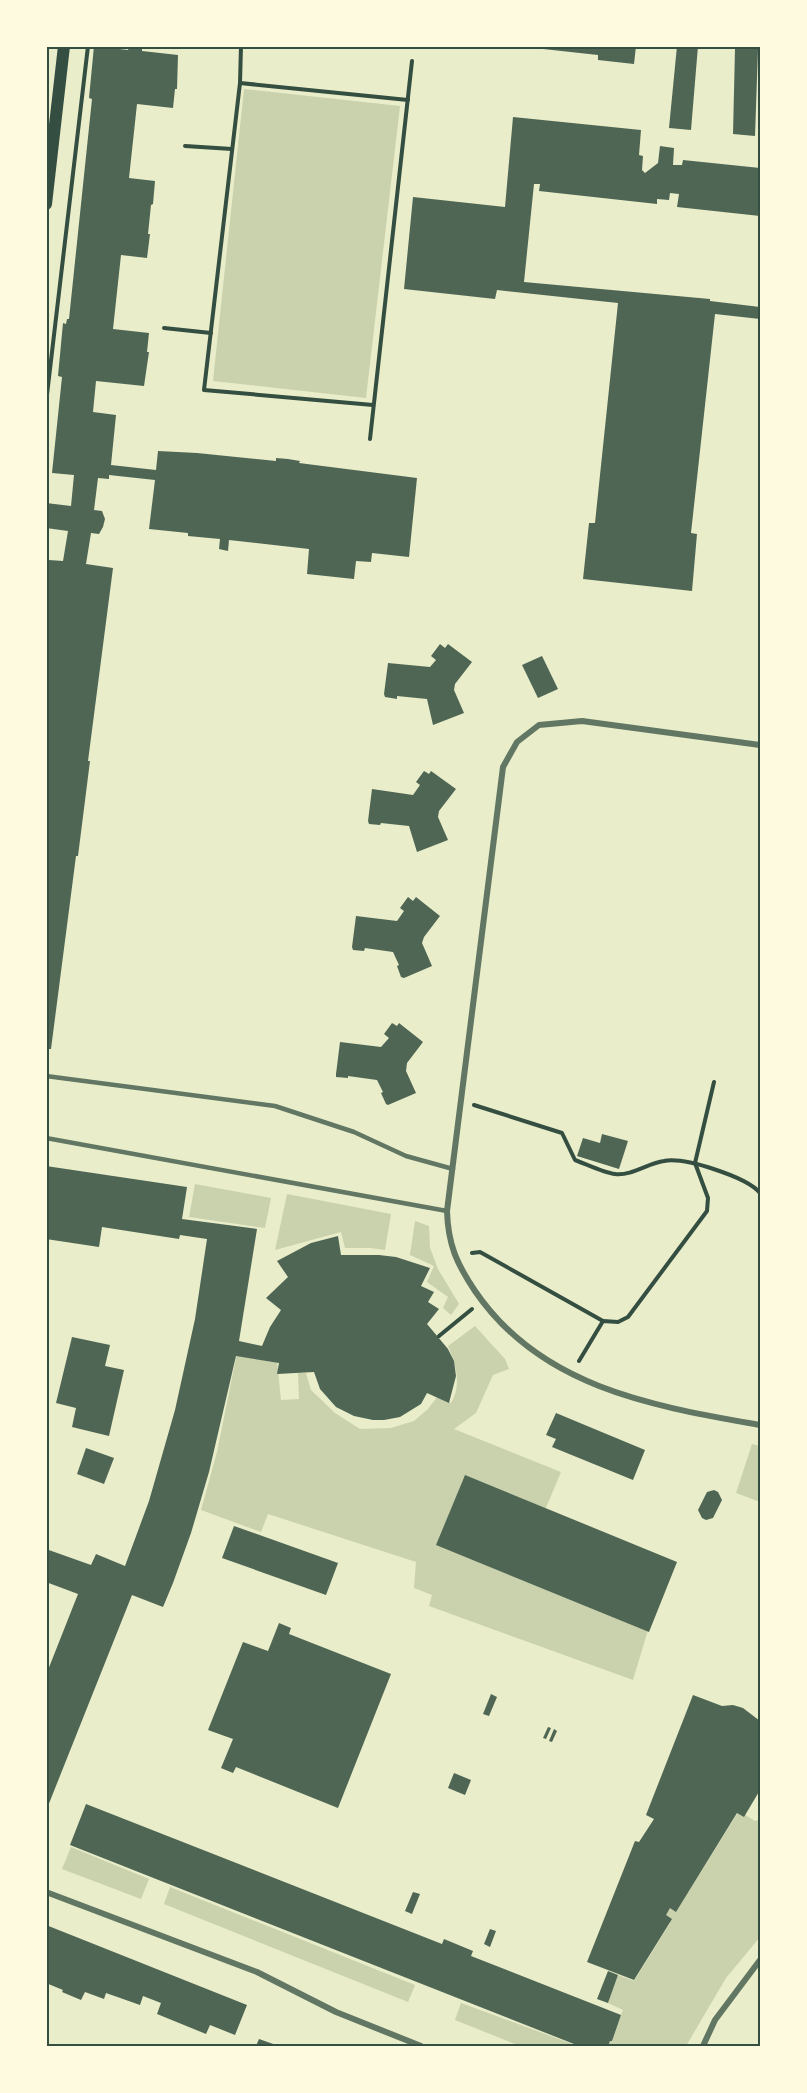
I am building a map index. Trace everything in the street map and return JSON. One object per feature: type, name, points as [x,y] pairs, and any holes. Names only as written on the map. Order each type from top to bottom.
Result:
[{"type":"main road","points":[[46,204],[64,46]]},
{"type":"street","points":[[760,745],[582,721],[539,725],[517,742],[503,767],[447,1211],[447,1232],[453,1254],[482,1301],[512,1336],[538,1356],[594,1386],[687,1413],[760,1425]]},
{"type":"street","points":[[46,1892],[257,1972],[336,2012],[421,2046]]},
{"type":"street","points":[[703,2046],[715,2020],[760,1960]]},
{"type":"lane","points":[[46,1076],[275,1106],[354,1132],[406,1156],[453,1169]]},
{"type":"lane","points":[[46,1138],[447,1211]]},
{"type":"path","points":[[46,403],[88,46]]},
{"type":"path","points":[[241,46],[240,84],[204,390],[373,405]]},
{"type":"path","points":[[370,440],[412,61]]},
{"type":"path","points":[[240,84],[408,100]]},
{"type":"path","points":[[185,146],[232,149]]},
{"type":"path","points":[[164,328],[211,333]]},
{"type":"path","points":[[453,1254],[480,1252],[603,1321],[618,1322],[628,1317],[706,1211],[708,1198],[695,1162],[714,1082]]},
{"type":"path","points":[[462,1101],[562,1133],[575,1160],[615,1175],[665,1161],[695,1162],[739,1179],[760,1193]]},
{"type":"path","points":[[439,1336],[482,1301]]},
{"type":"path","points":[[570,1374],[603,1321]]},
{"type":"green space","points":[[244,89],[400,106],[366,398],[213,381]]},
{"type":"green space","points":[[195,1184],[271,1198],[265,1228],[189,1217]]},
{"type":"green space","points":[[287,1194],[391,1214],[385,1250],[345,1248],[341,1232],[275,1250]]},
{"type":"green space","points":[[415,1221],[429,1226],[430,1248],[438,1269],[459,1304],[451,1315],[443,1308],[448,1297],[427,1282],[434,1266],[410,1255]]},
{"type":"green space","points":[[475,1326],[505,1359],[509,1369],[493,1375],[476,1413],[454,1429],[561,1472],[545,1510],[464,1477],[437,1545],[648,1630],[633,1680],[429,1606],[432,1595],[414,1588],[416,1562],[268,1514],[261,1532],[201,1510],[217,1452],[237,1353],[277,1361],[281,1400],[299,1399],[298,1373],[306,1373],[311,1390],[335,1413],[360,1429],[391,1428],[414,1421],[428,1409],[437,1397],[451,1403],[456,1389],[457,1375],[448,1346]]},
{"type":"green space","points":[[752,1444],[760,1446],[760,1502],[736,1493]]},
{"type":"green space","points":[[739,1811],[755,1821],[760,1819],[760,1937],[726,1978],[686,2046],[608,2046],[623,2010],[608,2003],[618,1975],[634,1981],[670,1923],[661,1917],[669,1905],[677,1910]]},
{"type":"green space","points":[[71,1847],[149,1879],[141,1899],[62,1869]]},
{"type":"green space","points":[[170,1887],[415,1985],[408,2002],[164,1904]]},
{"type":"green space","points":[[461,2003],[578,2046],[520,2046],[455,2020]]},
{"type":"building","points":[[94,46],[128,50],[129,46],[142,46],[142,51],[178,55],[177,89],[175,89],[173,108],[137,104],[129,178],[155,181],[148,234],[150,234],[147,258],[121,255],[113,329],[149,333],[147,352],[149,352],[144,386],[96,381],[93,412],[116,415],[111,465],[156,470],[158,451],[276,461],[276,458],[288,459],[300,461],[299,463],[417,478],[409,557],[372,553],[371,562],[356,561],[354,579],[307,574],[309,549],[229,540],[228,551],[219,549],[220,539],[149,529],[155,480],[109,475],[109,479],[98,478],[94,510],[102,511],[105,519],[99,534],[91,533],[86,564],[113,568],[78,856],[76,856],[51,1049],[46,1049],[46,582],[49,560],[63,561],[68,531],[46,528],[46,503],[71,506],[74,475],[52,473],[62,377],[58,376],[63,323],[66,324],[69,319],[92,99],[89,98]]},
{"type":"building","points":[[534,46],[636,46],[634,64],[598,60],[598,55],[534,48]]},
{"type":"building","points":[[677,46],[698,46],[691,130],[669,128]]},
{"type":"building","points":[[724,46],[760,46],[755,136],[733,134],[735,49],[724,49]]},
{"type":"building","points":[[513,117],[641,130],[639,155],[643,156],[642,170],[645,173],[658,163],[660,146],[674,148],[673,165],[682,165],[683,160],[760,168],[760,216],[677,207],[679,194],[670,193],[669,200],[657,199],[657,204],[539,191],[540,184],[534,184],[524,282],[710,299],[710,301],[760,307],[760,319],[715,314],[691,533],[697,534],[692,591],[583,579],[589,523],[595,523],[618,303],[497,290],[495,299],[404,289],[413,197],[505,207]]},
{"type":"building","points":[[440,644],[445,648],[448,644],[472,662],[455,684],[454,690],[464,713],[433,725],[427,699],[397,696],[397,699],[385,697],[384,694],[388,663],[430,667],[436,660],[431,656]]},
{"type":"building","points":[[542,656],[558,689],[538,698],[522,665]]},
{"type":"building","points":[[424,771],[429,774],[431,771],[456,789],[439,811],[438,817],[448,840],[417,852],[409,826],[369,824],[368,821],[372,789],[413,795],[420,785],[416,782]]},
{"type":"building","points":[[408,897],[413,901],[416,897],[440,916],[422,943],[432,966],[404,978],[401,977],[393,952],[365,948],[364,951],[353,950],[352,947],[356,916],[397,921],[404,911],[400,908]]},
{"type":"building","points":[[392,1023],[397,1026],[399,1023],[423,1042],[407,1063],[406,1071],[416,1093],[388,1105],[377,1080],[348,1076],[348,1078],[336,1077],[336,1074],[340,1042],[381,1047],[389,1038],[384,1034]]},
{"type":"building","points":[[602,1134],[628,1141],[619,1169],[577,1156],[583,1138],[600,1143]]},
{"type":"building","points":[[46,1166],[187,1187],[182,1219],[257,1229],[239,1341],[262,1346],[281,1310],[266,1298],[288,1277],[277,1261],[311,1243],[338,1236],[341,1255],[396,1257],[430,1268],[421,1286],[434,1292],[428,1302],[439,1309],[427,1324],[448,1349],[454,1361],[456,1376],[449,1403],[427,1393],[421,1404],[400,1417],[373,1420],[354,1416],[336,1407],[320,1389],[314,1372],[277,1374],[279,1363],[236,1356],[209,1472],[191,1533],[163,1607],[132,1595],[46,1811],[46,1675],[78,1594],[46,1582],[46,1549],[91,1565],[96,1554],[125,1566],[149,1501],[175,1410],[195,1319],[207,1239],[180,1235],[179,1239],[102,1227],[99,1247],[46,1239]]},
{"type":"building","points":[[72,1337],[110,1345],[105,1366],[124,1370],[109,1436],[72,1427],[76,1408],[56,1403]]},
{"type":"building","points":[[556,1413],[645,1450],[633,1480],[552,1447],[556,1439],[546,1435]]},
{"type":"building","points":[[86,1448],[114,1458],[104,1484],[77,1474]]},
{"type":"building","points":[[465,1475],[677,1562],[649,1632],[436,1545]]},
{"type":"building","points":[[714,1490],[718,1492],[722,1500],[713,1518],[706,1520],[702,1518],[698,1510],[707,1492]]},
{"type":"building","points":[[234,1526],[338,1563],[326,1595],[222,1558]]},
{"type":"building","points":[[279,1623],[291,1628],[289,1634],[391,1674],[338,1808],[236,1767],[233,1773],[221,1768],[233,1739],[208,1730],[243,1642],[268,1651]]},
{"type":"building","points":[[491,1694],[497,1697],[489,1716],[483,1714]]},
{"type":"building","points":[[693,1695],[722,1706],[733,1705],[743,1708],[760,1721],[760,1790],[744,1817],[737,1813],[676,1912],[670,1908],[666,1915],[672,1919],[634,1980],[587,1962],[635,1841],[639,1842],[654,1819],[646,1815]]},
{"type":"building","points":[[548,1727],[551,1728],[546,1739],[543,1738]]},
{"type":"building","points":[[554,1729],[557,1731],[552,1742],[549,1741]]},
{"type":"building","points":[[454,1773],[471,1780],[465,1795],[448,1788]]},
{"type":"building","points":[[86,1804],[442,1944],[444,1939],[473,1951],[471,1956],[621,2015],[612,2041],[608,2046],[579,2046],[70,1845]]},
{"type":"building","points":[[413,1892],[420,1894],[412,1914],[405,1911]]},
{"type":"building","points":[[46,1925],[247,2005],[235,2035],[210,2025],[206,2034],[157,2014],[161,2003],[143,1996],[140,2005],[106,1993],[104,1999],[85,1992],[81,2000],[46,1983]]},
{"type":"building","points":[[490,1929],[496,1931],[490,1947],[484,1944]]},
{"type":"building","points":[[608,1971],[618,1975],[608,2003],[597,1999]]},
{"type":"building","points":[[259,2039],[279,2046],[256,2046]]}]
